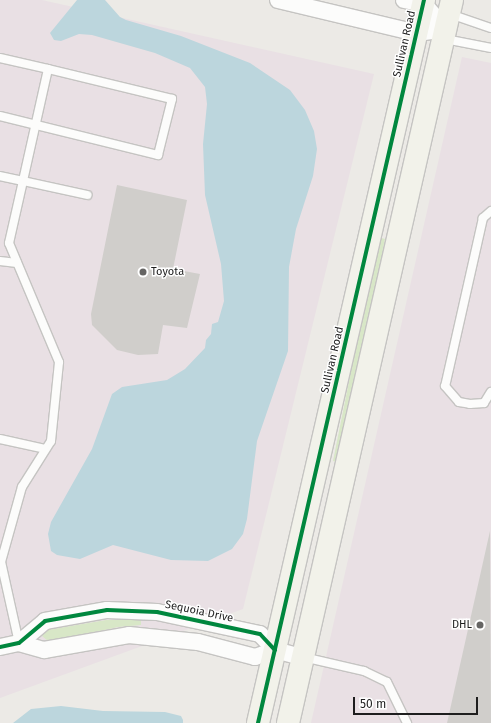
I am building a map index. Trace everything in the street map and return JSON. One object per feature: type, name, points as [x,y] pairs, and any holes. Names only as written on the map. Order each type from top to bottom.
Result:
[{"type":"street","points":[[278,0],[417,33],[447,20]]},
{"type":"street","points":[[417,1],[447,20]]},
{"type":"street","name":"Sullivan Road","points":[[258,723],[417,33],[417,1]]},
{"type":"street","points":[[288,723],[447,20]]},
{"type":"street","name":"Sequoia Drive","points":[[0,647],[19,642],[45,621],[114,610],[157,612],[260,634],[275,650]]},
{"type":"street","points":[[19,642],[44,650],[129,635],[198,642],[255,657],[275,650],[302,657]]},
{"type":"lane","points":[[447,20],[491,28]]},
{"type":"lane","points":[[447,20],[491,48]]},
{"type":"lane","points":[[0,58],[172,99],[158,155],[0,116]]},
{"type":"lane","points":[[19,642],[1,562],[22,487],[51,441],[59,362],[10,243],[48,69]]},
{"type":"lane","points":[[0,176],[87,195]]},
{"type":"lane","points":[[491,211],[483,218],[445,386],[458,402],[470,404],[484,403],[491,392]]},
{"type":"lane","points":[[0,261],[17,263]]},
{"type":"lane","points":[[0,439],[45,449]]},
{"type":"lane","points":[[302,657],[364,671],[387,682],[407,723]]},
{"type":"shaded area","points":[[0,0],[42,0],[374,74],[243,609],[0,698]]},
{"type":"shaded area","points":[[462,57],[491,63],[491,723],[311,723]]},
{"type":"green space","points":[[378,237],[385,239],[363,362],[340,463],[333,461]]},
{"type":"green space","points":[[106,620],[141,620],[141,625],[118,627],[57,641],[48,641],[42,636],[47,630]]},
{"type":"water","points":[[77,0],[105,0],[120,17],[126,20],[181,36],[250,63],[290,90],[305,110],[314,131],[317,149],[313,176],[296,229],[289,267],[288,351],[257,441],[247,519],[243,534],[232,549],[208,561],[171,560],[113,545],[80,559],[57,555],[51,551],[48,534],[51,522],[92,449],[112,394],[122,387],[167,380],[185,369],[205,348],[206,340],[211,334],[212,324],[218,322],[224,301],[221,264],[205,195],[203,144],[207,104],[205,87],[190,68],[155,53],[92,35],[79,34],[61,41],[54,40],[50,33]]},
{"type":"water","points":[[61,706],[103,711],[165,712],[181,716],[183,723],[13,723],[31,709]]},
{"type":"building","name":"Toyota","points":[[117,185],[187,200],[173,269],[200,274],[187,328],[163,325],[158,354],[138,355],[117,350],[92,325],[91,314]]},
{"type":"building","name":"DHL","points":[[490,531],[491,723],[447,723]]},
{"type":"cycle path","points":[[258,723],[424,0]]},
{"type":"cycle path","points":[[0,647],[19,643],[45,621],[107,610],[157,612],[260,634],[275,650]]},
{"type":"place","name":"Toyota","points":[[143,272]]},
{"type":"place","name":"DHL","points":[[480,625]]}]
